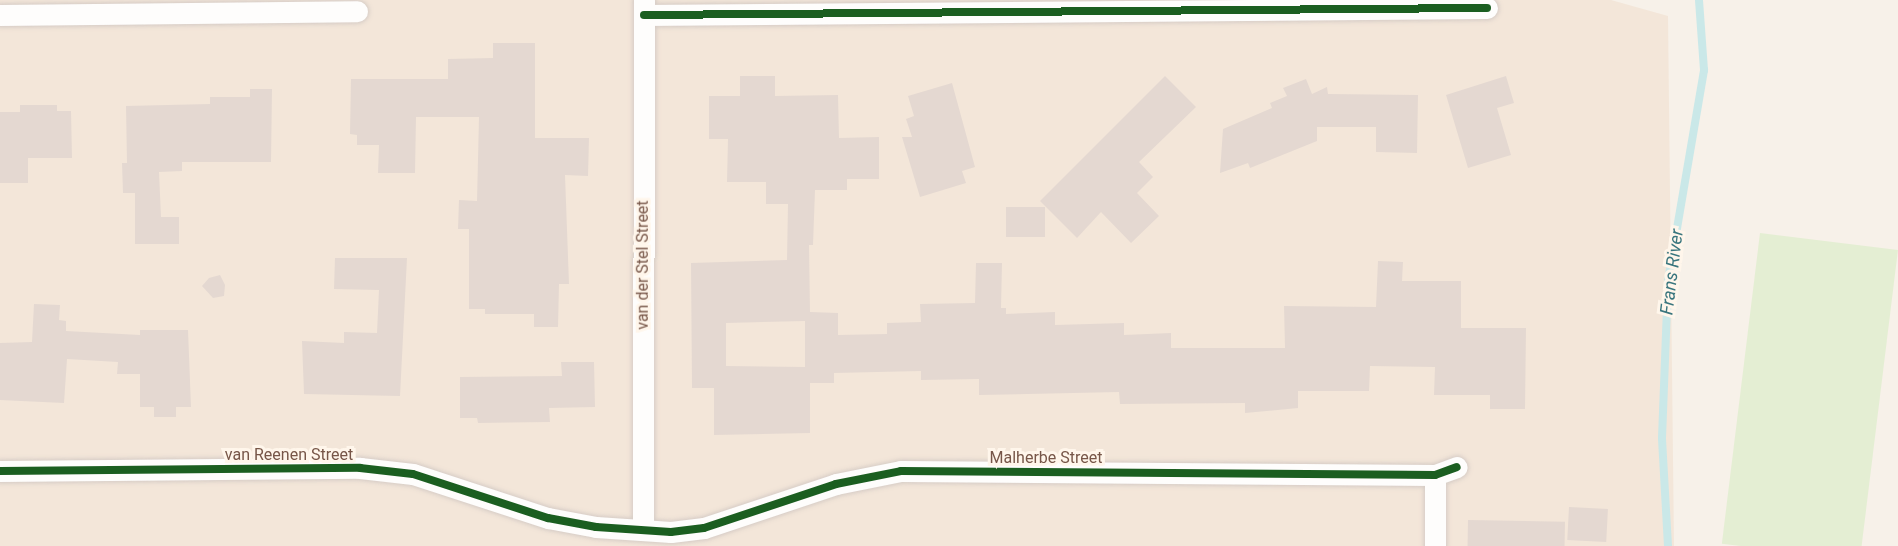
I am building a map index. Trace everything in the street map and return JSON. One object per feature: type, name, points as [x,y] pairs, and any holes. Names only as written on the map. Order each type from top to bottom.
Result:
[{"type":"street","points":[[644,8],[1487,8]]},
{"type":"street","name":"van der Stel Street","points":[[643,531],[644,8]]},
{"type":"street","points":[[0,15],[357,11]]},
{"type":"street","name":"Malherbe Street","points":[[643,531],[704,528],[836,484],[901,471],[1435,475],[1457,467]]},
{"type":"street","name":"van Reenen Street","points":[[0,471],[360,468],[413,474],[548,518],[643,531]]},
{"type":"street","points":[[1434,546],[1435,475]]},
{"type":"shaded area","points":[[0,0],[1611,0],[1668,16],[1674,546],[0,546]]},
{"type":"green space","points":[[1760,233],[1898,250],[1862,546],[1741,546],[1722,544]]},
{"type":"building","points":[[493,43],[535,43],[535,138],[589,138],[588,176],[565,175],[569,284],[559,284],[558,327],[534,327],[534,314],[485,314],[485,309],[469,309],[469,229],[458,229],[459,200],[477,201],[479,117],[416,117],[415,173],[378,173],[379,145],[357,145],[357,135],[350,134],[351,79],[448,79],[448,59],[493,58]]},
{"type":"building","points":[[740,76],[775,76],[775,96],[838,95],[839,138],[879,137],[879,179],[847,179],[847,190],[815,190],[813,245],[809,245],[810,312],[838,313],[838,335],[887,334],[887,323],[921,322],[920,304],[975,303],[976,263],[1002,263],[1001,308],[1006,308],[1006,314],[1055,312],[1055,325],[1124,323],[1124,335],[1171,333],[1171,348],[1285,348],[1284,306],[1376,307],[1378,261],[1403,262],[1402,281],[1461,281],[1461,328],[1526,328],[1525,409],[1490,409],[1490,395],[1434,395],[1435,367],[1370,366],[1369,391],[1298,391],[1298,408],[1245,413],[1245,403],[1120,404],[1119,392],[979,395],[979,379],[921,380],[921,371],[834,373],[834,383],[810,383],[810,433],[714,435],[714,388],[692,388],[691,263],[787,260],[788,204],[766,204],[766,182],[727,182],[728,139],[709,139],[709,96],[740,96]],"holes":[[[805,321],[805,367],[726,366],[726,323]]]},
{"type":"building","points":[[1165,76],[1196,107],[1139,162],[1153,177],[1137,193],[1159,216],[1131,243],[1101,212],[1077,238],[1040,201]]},
{"type":"building","points":[[1506,76],[1514,103],[1497,108],[1511,155],[1468,168],[1446,95]]},
{"type":"building","points":[[1306,79],[1312,94],[1327,87],[1328,94],[1418,95],[1417,153],[1376,152],[1376,127],[1317,127],[1317,141],[1250,168],[1248,163],[1220,173],[1223,129],[1272,108],[1270,103],[1287,96],[1283,88]]},
{"type":"building","points":[[952,83],[975,167],[962,171],[966,183],[920,197],[902,137],[912,137],[906,119],[914,116],[908,96]]},
{"type":"building","points":[[250,89],[272,89],[271,162],[182,162],[182,171],[159,172],[161,217],[179,217],[179,244],[135,244],[135,193],[123,193],[122,163],[127,163],[126,106],[210,104],[210,97],[250,97]]},
{"type":"building","points":[[20,105],[57,105],[57,111],[71,111],[72,158],[28,158],[28,183],[0,183],[0,112],[20,112]]},
{"type":"building","points":[[1006,207],[1045,207],[1045,237],[1006,237]]},
{"type":"building","points":[[335,258],[407,258],[400,396],[304,394],[302,341],[344,343],[344,332],[377,333],[379,290],[334,289]]},
{"type":"building","points":[[220,275],[225,285],[224,296],[213,298],[202,286],[209,278]]},
{"type":"building","points":[[34,304],[60,305],[59,320],[66,321],[66,331],[140,335],[140,330],[188,330],[191,407],[176,407],[176,417],[154,417],[154,407],[140,407],[140,374],[117,374],[118,362],[67,359],[64,403],[0,400],[0,343],[32,342]]},
{"type":"building","points":[[561,362],[594,362],[595,407],[549,408],[550,422],[478,423],[477,418],[460,418],[460,377],[562,376]]},
{"type":"building","points":[[1569,507],[1608,509],[1606,542],[1567,540]]},
{"type":"building","points":[[1468,520],[1565,522],[1565,546],[1468,546]]},
{"type":"waterway","name":"Frans River","points":[[1668,546],[1662,438],[1668,281],[1704,70],[1699,0]]},
{"type":"cycle path","points":[[644,15],[1487,8]]},
{"type":"cycle path","points":[[0,471],[360,468],[413,474],[548,518],[596,527],[671,532],[704,528],[836,484],[901,471],[1435,475],[1457,467]]}]
